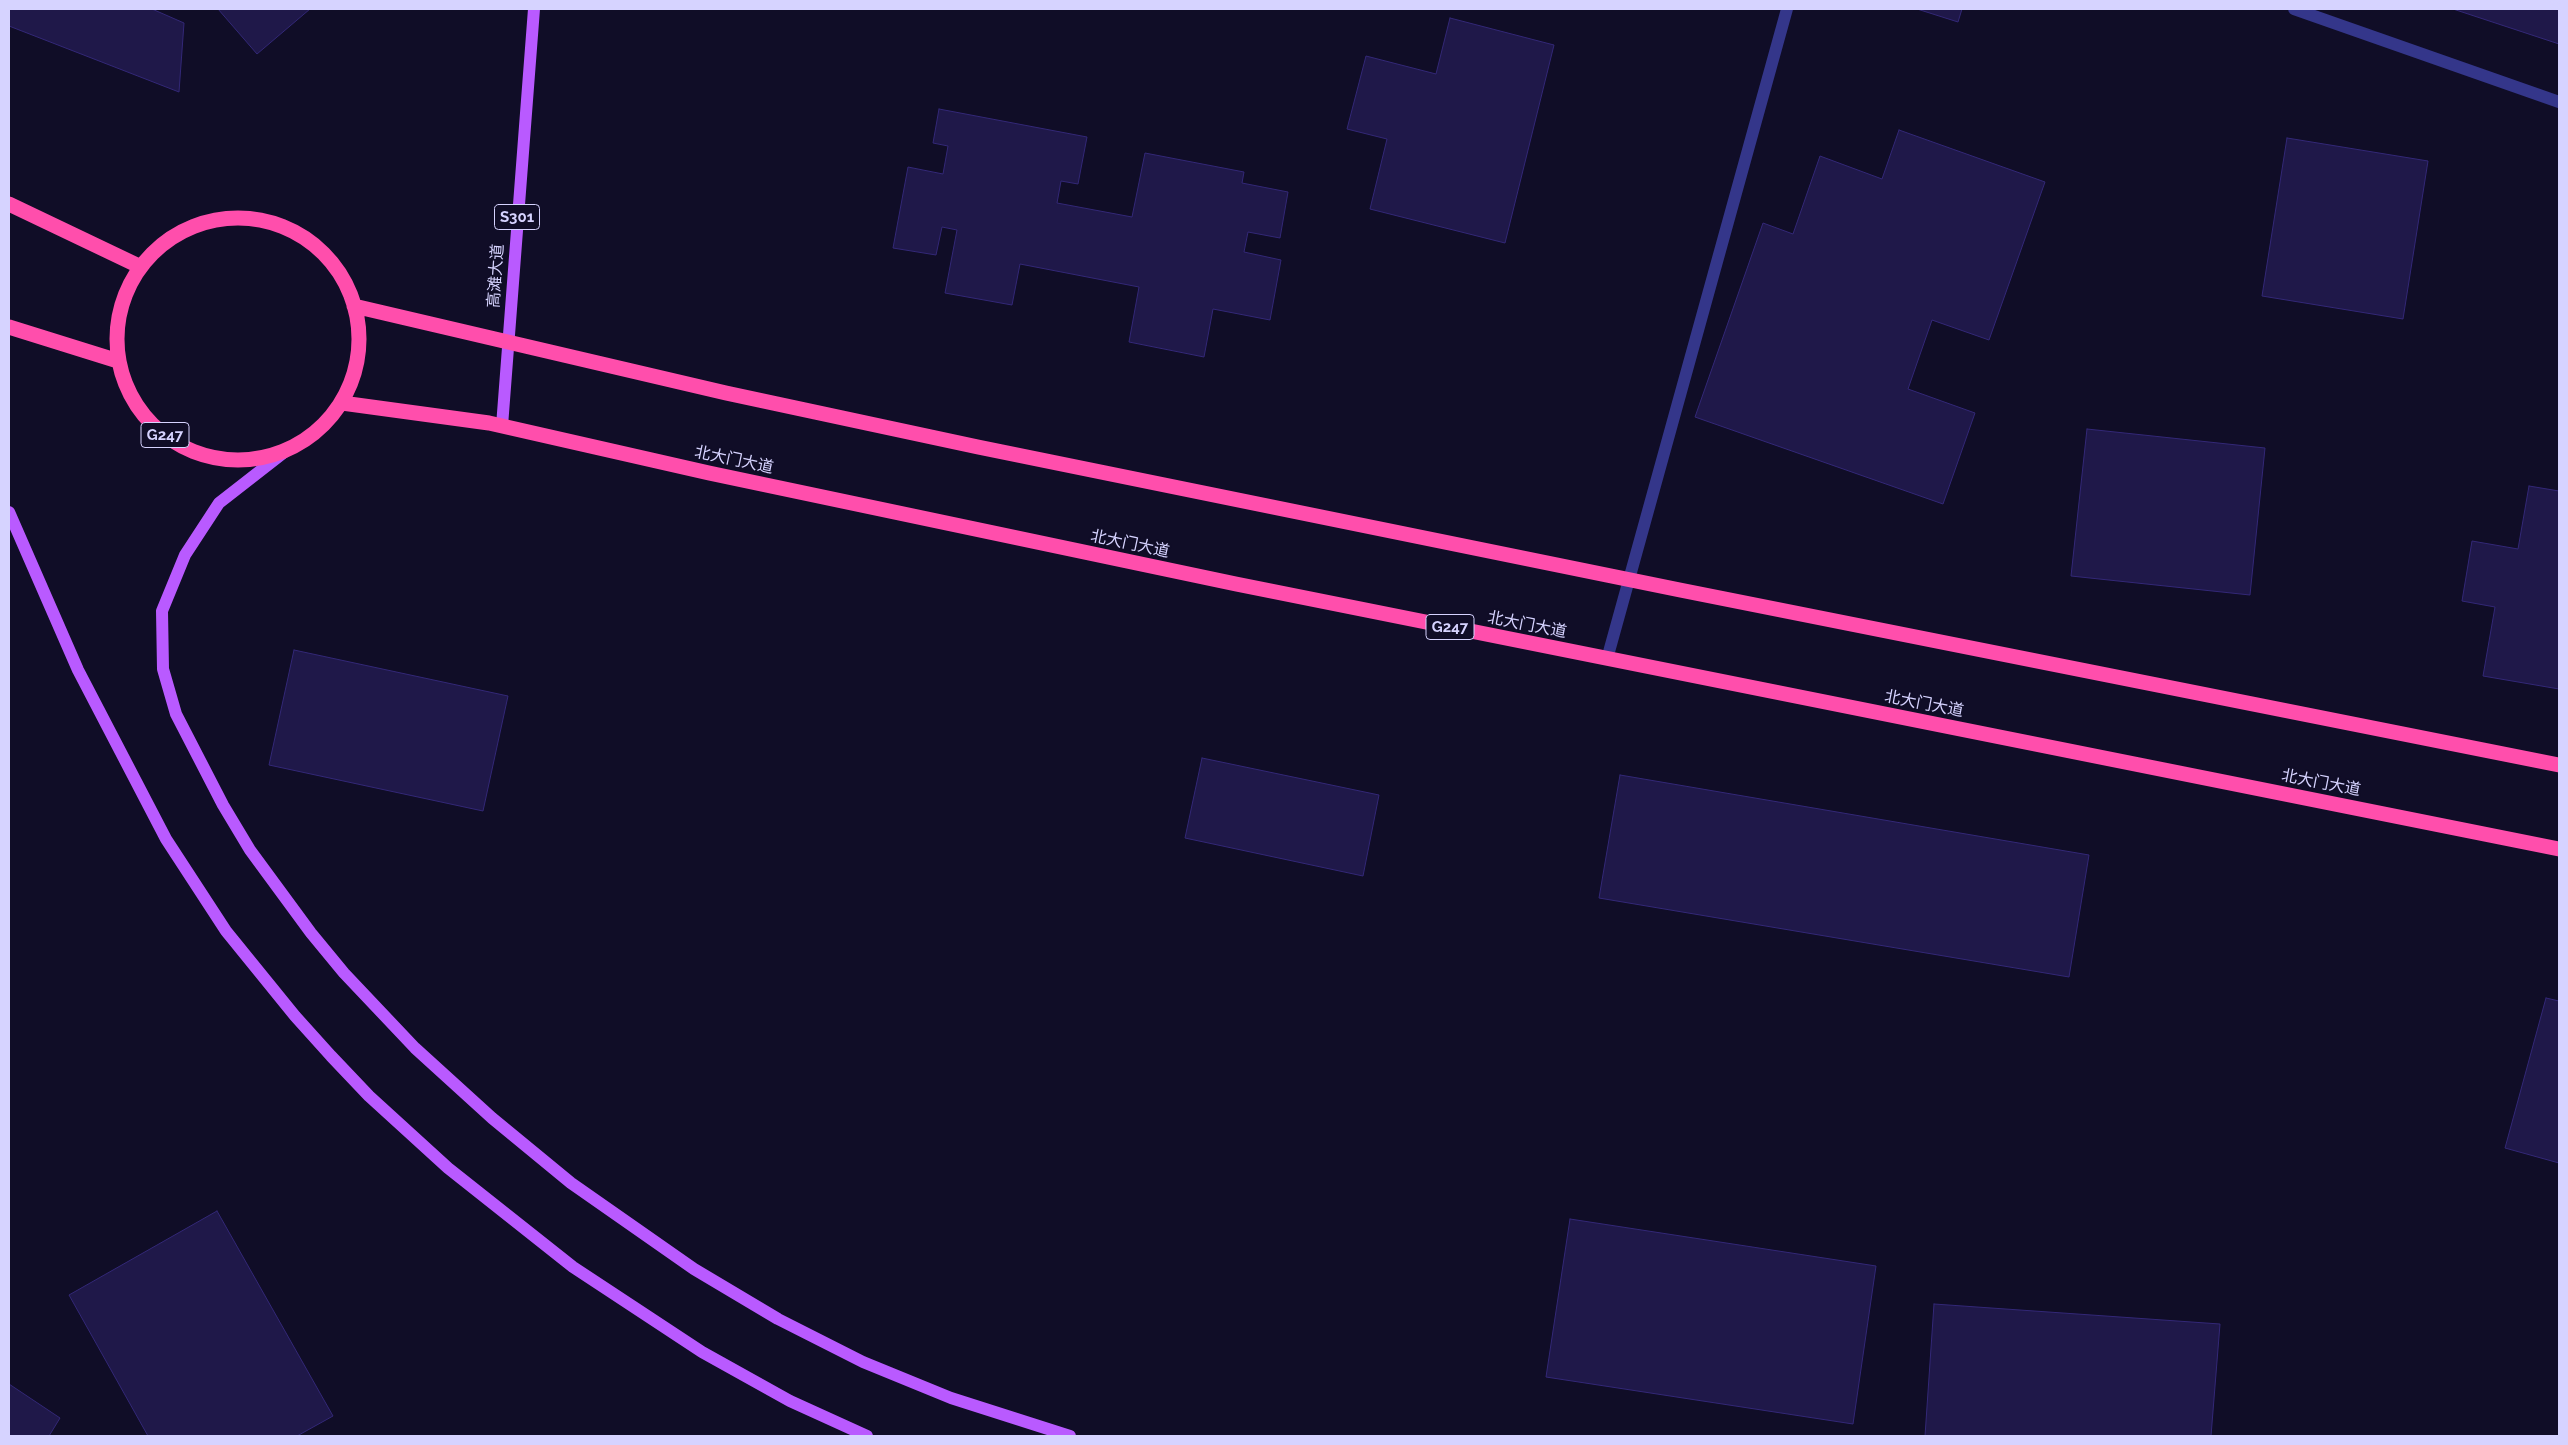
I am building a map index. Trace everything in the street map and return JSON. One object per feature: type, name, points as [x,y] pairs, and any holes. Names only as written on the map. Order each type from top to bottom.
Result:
[{"type":"highway","points":[[9,204],[141,267]]},
{"type":"highway","name":"G247","points":[[240,217],[278,224],[312,243],[339,271],[354,306],[359,339],[355,373],[342,403],[318,431],[287,450],[252,460],[216,459],[181,447],[152,425],[131,395],[118,361],[118,328],[125,295],[141,267],[168,240],[202,223],[240,217]]},
{"type":"highway","points":[[354,306],[508,343],[968,445],[1628,580],[2559,765]]},
{"type":"highway","points":[[9,327],[118,361]]},
{"type":"highway","name":"北大门大道","points":[[342,403],[502,426],[980,531],[1607,659],[2559,849]]},
{"type":"main road","name":"高滩大道","points":[[502,426],[534,9]]},
{"type":"main road","points":[[287,450],[220,504],[185,555],[162,611],[162,669],[176,714],[202,768],[250,850],[311,933],[379,1011],[446,1078],[524,1145],[578,1188],[663,1248],[736,1295],[820,1342],[863,1362],[987,1411],[1070,1436]]},
{"type":"main road","points":[[9,512],[78,670],[139,791],[195,886],[260,975],[294,1016],[369,1096],[448,1168],[531,1235],[680,1339],[746,1378],[828,1419],[867,1436]]},
{"type":"street","points":[[1607,659],[1787,9]]},
{"type":"street","points":[[2294,9],[2559,102]]},
{"type":"building","points":[[9,9],[152,9],[184,23],[179,92],[9,26]]},
{"type":"building","points":[[218,9],[310,9],[257,54]]},
{"type":"building","points":[[1917,9],[1962,9],[1958,22]]},
{"type":"building","points":[[2453,9],[2559,9],[2559,44]]},
{"type":"building","points":[[1450,18],[1554,45],[1505,243],[1370,209],[1387,139],[1347,129],[1366,56],[1436,74]]},
{"type":"building","points":[[939,109],[1087,137],[1078,184],[1061,181],[1057,203],[1132,217],[1145,153],[1244,172],[1242,183],[1288,192],[1280,238],[1248,232],[1244,252],[1281,260],[1270,320],[1213,309],[1204,357],[1129,342],[1139,287],[1020,264],[1012,305],[945,293],[957,230],[942,227],[936,255],[893,248],[908,167],[943,174],[948,146],[933,143]]},
{"type":"building","points":[[1899,130],[2045,182],[1989,340],[1932,320],[1908,389],[1975,413],[1943,504],[1695,417],[1763,223],[1793,234],[1820,156],[1882,179]]},
{"type":"building","points":[[2287,138],[2428,161],[2403,319],[2262,296]]},
{"type":"building","points":[[2087,429],[2265,448],[2250,595],[2071,576]]},
{"type":"building","points":[[2529,486],[2559,491],[2559,689],[2483,676],[2495,607],[2462,601],[2472,541],[2518,549]]},
{"type":"building","points":[[294,650],[508,696],[483,811],[269,765]]},
{"type":"building","points":[[1202,758],[1379,795],[1363,876],[1185,838]]},
{"type":"building","points":[[1620,775],[2089,855],[2069,977],[1599,898]]},
{"type":"building","points":[[2546,998],[2559,1001],[2559,1163],[2505,1148]]},
{"type":"building","points":[[217,1211],[333,1416],[297,1436],[148,1436],[69,1295]]},
{"type":"building","points":[[1570,1219],[1876,1266],[1853,1424],[1546,1377]]},
{"type":"building","points":[[1934,1304],[2220,1324],[2211,1436],[1925,1436]]},
{"type":"building","points":[[9,1384],[60,1418],[49,1436],[9,1436]]}]
